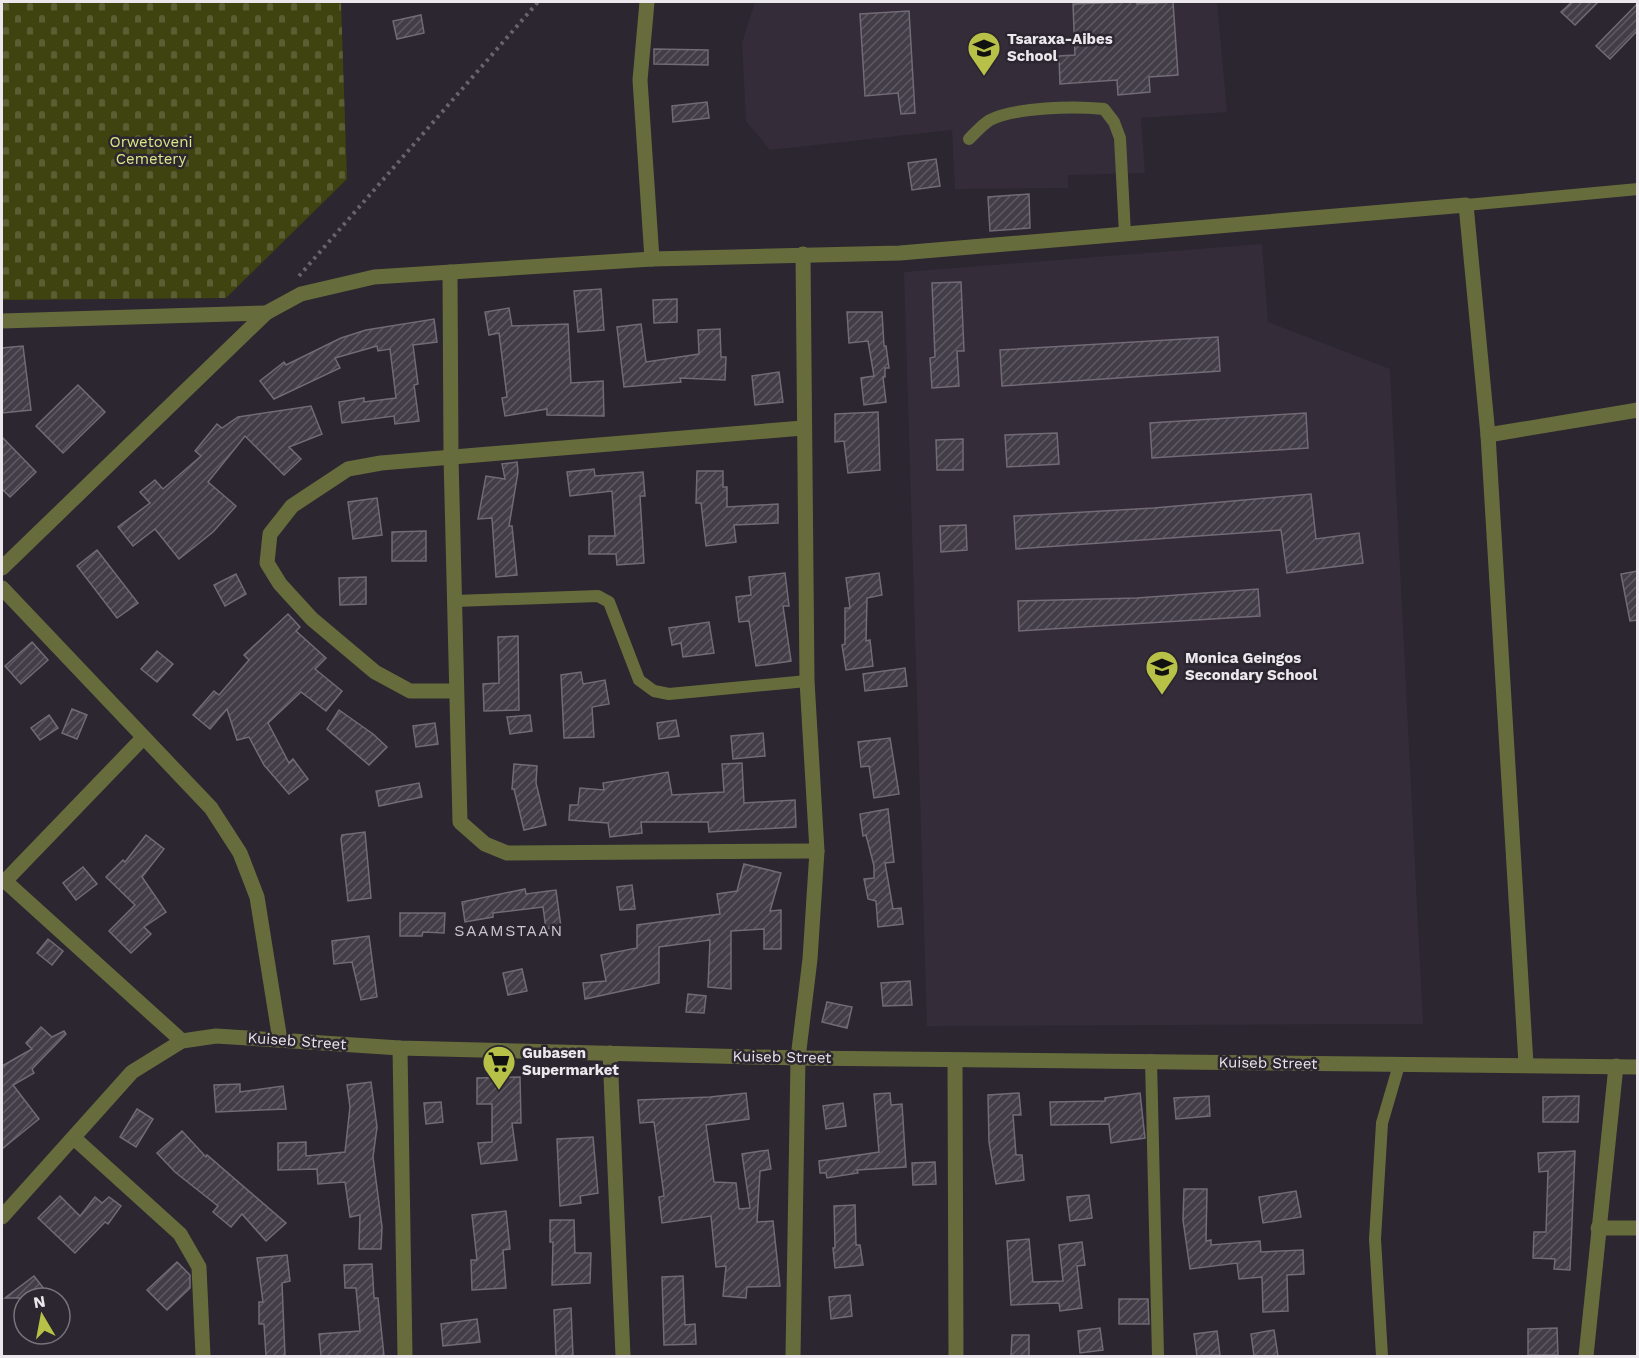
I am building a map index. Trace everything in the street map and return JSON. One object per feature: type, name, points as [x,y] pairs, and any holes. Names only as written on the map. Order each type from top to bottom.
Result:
[{"type":"street","points":[[647,2],[640,80],[652,259]]},
{"type":"street","points":[[2,568],[266,312],[301,294],[374,277],[652,259],[900,253],[1466,205],[1488,435],[1526,1064]]},
{"type":"street","points":[[793,1356],[798,1058],[810,959],[817,851],[807,681],[803,254]]},
{"type":"street","points":[[450,272],[451,457],[460,822],[484,844],[507,853],[817,851]]},
{"type":"street","points":[[2,321],[266,312]]},
{"type":"street","points":[[1488,435],[1638,410]]},
{"type":"street","points":[[456,691],[410,691],[375,672],[312,619],[280,584],[267,562],[270,534],[292,506],[348,470],[381,463],[803,428]]},
{"type":"street","points":[[2,588],[211,808],[240,853],[257,897],[280,1040]]},
{"type":"street","points":[[143,738],[3,883],[182,1041]]},
{"type":"street","name":"Kuiseb Street","points":[[2,1217],[74,1138],[106,1098],[132,1072],[182,1041],[216,1036],[400,1048],[798,1058],[1638,1066]]},
{"type":"street","points":[[400,1048],[405,1356]]},
{"type":"street","points":[[610,1053],[623,1356]]},
{"type":"street","points":[[955,1061],[956,1356]]},
{"type":"street","points":[[1586,1356],[1616,1066]]},
{"type":"street","points":[[74,1138],[180,1234],[199,1266],[203,1356]]},
{"type":"street","points":[[1598,1228],[1638,1228]]},
{"type":"lane","points":[[969,139],[990,120],[1024,111],[1079,106],[1104,109],[1114,122],[1120,138],[1125,234]]},
{"type":"lane","points":[[1466,205],[1638,189]]},
{"type":"lane","points":[[455,601],[598,596],[609,602],[612,608],[639,680],[654,691],[669,694],[807,681]]},
{"type":"lane","points":[[1151,1060],[1158,1356]]},
{"type":"lane","points":[[1382,1356],[1375,1239],[1382,1123],[1399,1065]]},
{"type":"path","points":[[297,278],[538,2]]},
{"type":"shaded area","name":"Tsaraxa-Aibes School","points":[[755,2],[1217,2],[1227,112],[1141,118],[1145,173],[1068,175],[1068,188],[955,189],[952,130],[770,150],[746,121],[742,43]]},
{"type":"shaded area","name":"Monica Geingos Secondary School","points":[[1262,244],[1268,322],[1390,369],[1423,1024],[927,1026],[904,272]]},
{"type":"green space","name":"Orwetoveni Cemetery","points":[[2,2],[341,2],[347,179],[226,298],[2,300]]},
{"type":"building","points":[[1137,2],[1137,4],[1173,2],[1178,75],[1149,77],[1150,92],[1118,95],[1117,80],[1060,84],[1059,56],[1075,55],[1073,4]]},
{"type":"building","points":[[1572,2],[1598,2],[1575,25],[1561,12]]},
{"type":"building","points":[[1638,3],[1638,30],[1610,59],[1596,46]]},
{"type":"building","points":[[909,11],[915,113],[901,114],[898,93],[865,96],[860,14]]},
{"type":"building","points":[[421,15],[424,33],[397,39],[393,21]]},
{"type":"building","points":[[654,49],[708,50],[708,65],[654,64]]},
{"type":"building","points":[[707,102],[709,118],[673,122],[672,106]]},
{"type":"building","points":[[936,159],[940,186],[912,190],[908,163]]},
{"type":"building","points":[[1029,194],[1030,228],[990,231],[988,197]]},
{"type":"building","points":[[961,282],[964,351],[957,351],[959,386],[932,388],[930,358],[935,357],[932,283]]},
{"type":"building","points":[[601,289],[604,330],[578,332],[574,291]]},
{"type":"building","points":[[677,299],[677,322],[654,323],[653,300]]},
{"type":"building","points":[[509,308],[512,326],[568,324],[571,383],[603,381],[604,416],[547,415],[547,409],[505,416],[502,398],[507,397],[499,333],[489,335],[485,312]]},
{"type":"building","points":[[847,312],[882,312],[884,346],[886,346],[889,368],[885,368],[885,377],[883,377],[886,402],[864,405],[861,378],[874,376],[868,341],[849,343]]},
{"type":"building","points":[[434,319],[437,342],[413,345],[418,384],[414,385],[419,421],[395,424],[394,416],[342,423],[339,402],[364,398],[364,402],[396,398],[390,349],[378,351],[377,346],[335,358],[340,368],[274,399],[260,381],[284,362],[286,365],[341,338],[366,330]]},
{"type":"building","points":[[641,324],[646,362],[699,354],[698,330],[720,329],[721,357],[726,357],[725,380],[680,378],[681,382],[624,387],[617,327]]},
{"type":"building","points":[[1218,337],[1220,371],[1002,386],[1000,350]]},
{"type":"building","points":[[23,346],[31,410],[2,413],[2,348]]},
{"type":"building","points":[[779,372],[783,402],[755,405],[752,376]]},
{"type":"building","points":[[78,385],[105,412],[63,453],[36,426]]},
{"type":"building","points":[[311,406],[322,434],[289,447],[301,459],[284,475],[245,436],[208,482],[236,506],[213,532],[179,559],[155,529],[133,546],[118,527],[150,503],[140,492],[155,480],[163,489],[201,456],[195,451],[217,424],[222,428],[238,417]]},
{"type":"building","points":[[878,412],[880,470],[848,473],[844,441],[835,442],[835,414]]},
{"type":"building","points":[[1306,413],[1308,448],[1152,458],[1150,423]]},
{"type":"building","points":[[1057,433],[1059,464],[1007,467],[1005,435]]},
{"type":"building","points":[[2,437],[36,472],[10,497],[2,489]]},
{"type":"building","points":[[963,439],[963,470],[937,470],[936,440]]},
{"type":"building","points":[[517,462],[518,472],[509,526],[512,526],[517,575],[496,577],[492,518],[478,519],[486,476],[505,479],[502,464]]},
{"type":"building","points":[[594,469],[595,476],[643,472],[645,496],[640,496],[644,563],[617,565],[616,554],[589,554],[589,536],[615,536],[612,491],[570,496],[567,472]]},
{"type":"building","points":[[697,471],[723,471],[723,487],[727,487],[727,507],[778,504],[778,523],[734,525],[736,542],[706,546],[701,503],[696,503]]},
{"type":"building","points":[[1311,494],[1316,539],[1359,533],[1363,563],[1287,573],[1281,530],[1016,549],[1014,516],[1154,508]]},
{"type":"building","points":[[377,498],[382,535],[353,539],[348,502]]},
{"type":"building","points":[[966,525],[967,550],[941,552],[940,526]]},
{"type":"building","points":[[426,531],[426,561],[392,561],[392,532]]},
{"type":"building","points":[[97,550],[138,603],[117,618],[77,566]]},
{"type":"building","points":[[1638,571],[1638,620],[1630,621],[1621,574]]},
{"type":"building","points":[[785,573],[789,606],[783,606],[791,661],[756,666],[749,621],[739,622],[736,597],[751,595],[749,577]]},
{"type":"building","points":[[879,573],[882,595],[867,598],[866,641],[870,640],[873,666],[846,670],[842,645],[845,644],[845,608],[850,608],[846,578]]},
{"type":"building","points":[[236,574],[246,594],[225,606],[214,585]]},
{"type":"building","points":[[366,577],[366,604],[340,605],[339,578]]},
{"type":"building","points":[[1258,589],[1260,616],[1019,631],[1018,601],[1137,598]]},
{"type":"building","points":[[288,614],[300,627],[296,631],[326,658],[315,669],[342,691],[326,711],[301,692],[268,723],[289,763],[293,759],[308,779],[289,794],[264,765],[249,737],[237,740],[227,709],[210,729],[193,715],[214,691],[219,695],[249,660],[244,655]]},
{"type":"building","points":[[709,622],[714,653],[683,657],[681,643],[672,645],[669,628]]},
{"type":"building","points":[[518,636],[519,710],[484,711],[483,684],[499,683],[498,637]]},
{"type":"building","points":[[32,642],[48,660],[21,684],[5,666]]},
{"type":"building","points":[[157,651],[173,664],[157,682],[141,669]]},
{"type":"building","points":[[905,668],[907,686],[865,691],[863,674]]},
{"type":"building","points":[[581,672],[583,684],[605,680],[609,704],[592,707],[594,737],[564,738],[561,675]]},
{"type":"building","points":[[72,709],[87,715],[77,739],[62,733]]},
{"type":"building","points":[[339,710],[387,747],[369,765],[327,729]]},
{"type":"building","points":[[49,715],[58,728],[40,740],[31,728]]},
{"type":"building","points":[[530,715],[532,731],[510,734],[507,717]]},
{"type":"building","points":[[676,720],[679,736],[659,739],[657,723]]},
{"type":"building","points":[[435,723],[438,744],[416,747],[413,726]]},
{"type":"building","points":[[763,733],[765,756],[733,759],[731,736]]},
{"type":"building","points":[[890,738],[899,794],[874,798],[869,766],[861,767],[858,742]]},
{"type":"building","points":[[742,763],[744,803],[795,800],[796,827],[709,832],[708,822],[641,822],[642,833],[610,837],[608,823],[569,820],[570,805],[578,805],[580,788],[604,790],[603,783],[668,772],[672,795],[724,792],[722,764]]},
{"type":"building","points":[[514,764],[537,766],[536,783],[546,825],[524,830],[514,789],[512,789]]},
{"type":"building","points":[[419,783],[422,797],[379,806],[376,791]]},
{"type":"building","points":[[888,809],[894,862],[885,863],[893,909],[901,908],[903,924],[878,927],[876,901],[868,899],[864,879],[874,878],[874,866],[866,835],[863,836],[860,814]]},
{"type":"building","points":[[365,832],[371,898],[348,901],[341,839],[342,835]]},
{"type":"building","points":[[146,835],[164,849],[142,877],[166,912],[144,927],[151,934],[131,953],[109,931],[135,905],[106,877],[123,860],[125,862]]},
{"type":"building","points":[[744,864],[781,873],[770,911],[781,910],[781,949],[764,949],[764,929],[731,931],[731,989],[708,987],[710,940],[659,947],[659,983],[585,999],[583,983],[606,981],[601,955],[637,948],[637,925],[720,914],[717,894],[737,891]]},
{"type":"building","points":[[83,867],[97,884],[76,900],[63,883]]},
{"type":"building","points":[[632,885],[635,909],[620,910],[617,887]]},
{"type":"building","points":[[525,889],[526,894],[556,890],[561,927],[546,929],[543,907],[493,913],[493,917],[465,922],[462,902]]},
{"type":"building","points":[[400,913],[445,913],[444,933],[423,932],[422,936],[400,936]]},
{"type":"building","points":[[369,936],[377,997],[361,1000],[352,962],[334,964],[332,941]]},
{"type":"building","points":[[48,939],[63,951],[52,965],[37,953]]},
{"type":"building","points":[[522,969],[527,991],[508,995],[503,973]]},
{"type":"building","points":[[910,981],[912,1005],[883,1006],[881,983]]},
{"type":"building","points":[[688,994],[706,996],[704,1013],[686,1012]]},
{"type":"building","points":[[827,1002],[852,1007],[847,1028],[822,1022]]},
{"type":"building","points":[[41,1027],[52,1037],[64,1031],[66,1034],[32,1069],[34,1073],[13,1085],[39,1119],[2,1149],[2,1066],[32,1049],[26,1043]]},
{"type":"building","name":"Gubasen Supermarket","points":[[520,1077],[521,1123],[512,1123],[517,1160],[481,1164],[478,1143],[492,1142],[492,1104],[477,1104],[477,1078]]},
{"type":"building","points":[[371,1082],[377,1127],[373,1157],[382,1227],[381,1249],[359,1249],[360,1215],[350,1217],[345,1182],[318,1184],[317,1169],[278,1170],[278,1143],[306,1142],[306,1156],[345,1152],[350,1107],[347,1085]]},
{"type":"building","points":[[240,1084],[240,1092],[283,1086],[286,1109],[216,1112],[214,1085]]},
{"type":"building","points":[[746,1093],[749,1119],[706,1125],[714,1182],[736,1183],[739,1209],[750,1208],[742,1154],[768,1150],[771,1169],[760,1171],[757,1222],[773,1221],[780,1286],[747,1287],[746,1298],[723,1296],[726,1266],[716,1267],[711,1216],[662,1223],[659,1197],[664,1196],[654,1122],[640,1123],[638,1100]]},
{"type":"building","points":[[890,1093],[891,1105],[902,1104],[906,1167],[857,1170],[858,1173],[827,1178],[826,1173],[820,1173],[819,1161],[879,1152],[874,1094]]},
{"type":"building","points":[[1019,1093],[1021,1115],[1013,1115],[1016,1155],[1022,1155],[1024,1180],[996,1184],[989,1142],[988,1095]]},
{"type":"building","points":[[1140,1093],[1145,1138],[1111,1143],[1109,1124],[1051,1125],[1050,1102],[1105,1101],[1105,1098]]},
{"type":"building","points":[[1209,1096],[1210,1116],[1176,1119],[1174,1098]]},
{"type":"building","points":[[1579,1096],[1578,1122],[1543,1122],[1543,1097]]},
{"type":"building","points":[[441,1102],[443,1122],[426,1124],[424,1103]]},
{"type":"building","points":[[843,1103],[846,1126],[826,1129],[823,1106]]},
{"type":"building","points":[[137,1109],[153,1119],[136,1147],[120,1137]]},
{"type":"building","points":[[182,1131],[206,1157],[207,1155],[286,1223],[266,1241],[242,1214],[231,1227],[213,1212],[218,1206],[175,1172],[157,1153]]},
{"type":"building","points":[[593,1137],[598,1193],[580,1196],[581,1203],[560,1206],[557,1139]]},
{"type":"building","points":[[1575,1151],[1570,1270],[1554,1269],[1555,1259],[1533,1258],[1534,1232],[1546,1232],[1548,1171],[1539,1172],[1538,1153]]},
{"type":"building","points":[[935,1162],[936,1184],[913,1185],[912,1163]]},
{"type":"building","points":[[1184,1189],[1207,1189],[1206,1241],[1211,1240],[1211,1245],[1260,1241],[1261,1252],[1303,1250],[1304,1274],[1287,1275],[1288,1311],[1263,1312],[1262,1277],[1239,1279],[1237,1263],[1190,1269],[1183,1220]]},
{"type":"building","points":[[1296,1191],[1301,1217],[1263,1223],[1259,1197]]},
{"type":"building","points":[[1089,1195],[1092,1218],[1070,1221],[1067,1197]]},
{"type":"building","points":[[60,1196],[80,1216],[95,1197],[102,1203],[109,1197],[121,1206],[108,1224],[105,1222],[75,1253],[38,1218]]},
{"type":"building","points":[[855,1205],[856,1245],[860,1245],[863,1265],[835,1268],[834,1206]]},
{"type":"building","points":[[506,1211],[510,1249],[503,1250],[506,1288],[472,1290],[471,1260],[477,1260],[472,1215]]},
{"type":"building","points":[[550,1220],[574,1220],[575,1253],[591,1253],[590,1283],[552,1285],[553,1242],[550,1242]]},
{"type":"building","points":[[1029,1239],[1033,1282],[1063,1281],[1059,1245],[1082,1242],[1085,1265],[1077,1266],[1082,1308],[1060,1311],[1059,1303],[1011,1305],[1007,1241]]},
{"type":"building","points":[[287,1255],[290,1281],[282,1283],[285,1356],[266,1356],[264,1324],[259,1324],[259,1302],[263,1302],[257,1258]]},
{"type":"building","points":[[177,1262],[190,1275],[190,1288],[167,1310],[147,1290]]},
{"type":"building","points":[[372,1264],[374,1298],[378,1298],[384,1356],[321,1356],[319,1334],[360,1331],[356,1288],[345,1288],[344,1265]]},
{"type":"building","points":[[34,1276],[42,1286],[21,1286]]},
{"type":"building","points":[[683,1276],[685,1325],[695,1324],[696,1344],[664,1345],[662,1277]]},
{"type":"building","points":[[850,1295],[852,1316],[831,1319],[829,1297]]},
{"type":"building","points":[[1119,1299],[1148,1299],[1149,1324],[1119,1324]]},
{"type":"building","points":[[571,1308],[573,1356],[556,1356],[554,1310]]},
{"type":"building","points":[[477,1319],[480,1342],[443,1346],[441,1324]]},
{"type":"building","points":[[1100,1328],[1103,1350],[1080,1353],[1078,1331]]},
{"type":"building","points":[[1557,1328],[1558,1355],[1528,1355],[1528,1329]]},
{"type":"building","points":[[1274,1330],[1278,1356],[1254,1356],[1251,1334]]},
{"type":"building","points":[[1217,1331],[1220,1355],[1197,1356],[1194,1334]]},
{"type":"building","points":[[1012,1335],[1029,1335],[1029,1356],[1011,1356]]},
{"type":"place","name":"Tsaraxa-Aibes School","points":[[984,77]]},
{"type":"place","name":"Monica Geingos Secondary School","points":[[1162,696]]},
{"type":"place","name":"Gubasen Supermarket","points":[[499,1091]]},
{"type":"district","name":"SAAMSTAAN","points":[[509,930]]}]
